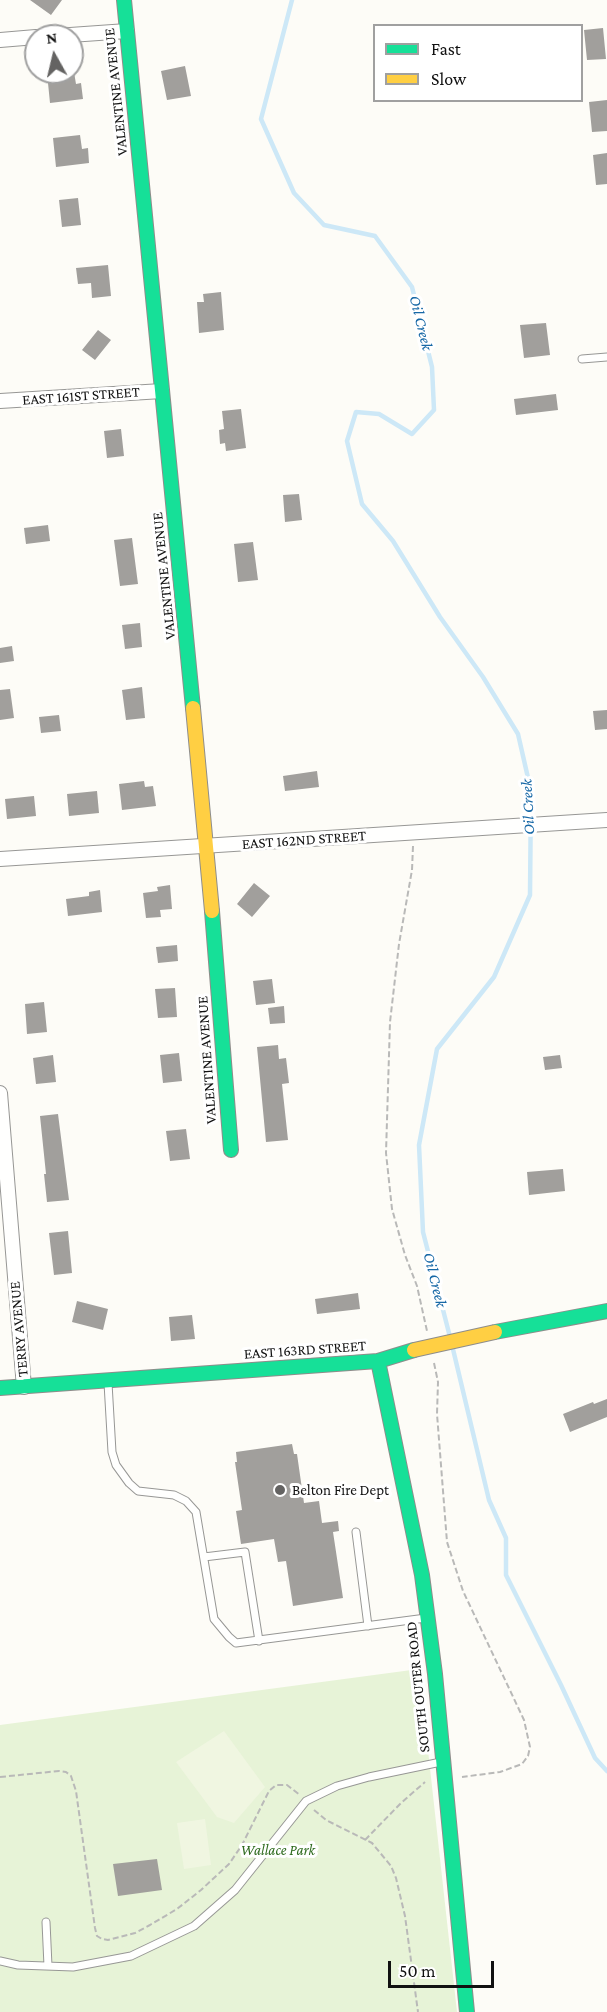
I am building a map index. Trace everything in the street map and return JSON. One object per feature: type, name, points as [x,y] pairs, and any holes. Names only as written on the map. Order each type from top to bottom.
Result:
[{"type":"street","name":"VALENTINE AVENUE","points":[[124,0],[207,846],[231,1149]]},
{"type":"street","points":[[84,34],[127,31]]},
{"type":"street","points":[[0,40],[24,38]]},
{"type":"street","name":"EAST 161ST STREET","points":[[0,401],[162,391]]},
{"type":"street","name":"EAST 162ND STREET","points":[[0,859],[607,820]]},
{"type":"street","name":"TERRY AVENUE","points":[[0,1093],[24,1387]]},
{"type":"street","name":"EAST 163RD STREET","points":[[0,1388],[378,1361],[414,1350],[495,1332],[607,1311]]},
{"type":"street","name":"SOUTH OUTER ROAD","points":[[378,1361],[422,1575],[428,1618],[467,2012]]},
{"type":"lane","points":[[582,359],[607,357]]},
{"type":"lane","points":[[108,1381],[112,1452],[116,1465],[138,1491],[174,1495],[186,1501],[196,1512],[214,1619],[236,1643],[428,1618]]},
{"type":"lane","points":[[356,1532],[368,1626]]},
{"type":"lane","points":[[204,1557],[246,1552],[259,1641]]},
{"type":"lane","points":[[0,1961],[18,1965],[73,1967],[131,1956],[194,1926],[235,1890],[306,1801],[337,1786],[444,1762]]},
{"type":"lane","points":[[46,1922],[48,1966]]},
{"type":"path","points":[[417,1682],[423,1753]]},
{"type":"path","points":[[0,1777],[59,1771],[66,1772],[70,1776],[76,1791],[95,1928],[97,1936],[108,1940],[135,1933],[150,1925],[177,1909],[201,1890],[229,1864],[242,1845],[269,1791],[276,1785],[287,1785],[326,1820],[372,1843],[391,1866],[405,1916],[418,2012]]},
{"type":"path","points":[[366,1840],[401,1803],[425,1782]]},
{"type":"green space","name":"Wallace Park","points":[[419,1669],[457,2012],[0,2012],[0,1725]]},
{"type":"green space","points":[[224,1731],[265,1787],[234,1823],[217,1817],[176,1762]]},
{"type":"green space","points":[[205,1819],[211,1865],[184,1869],[177,1823]]},
{"type":"building","points":[[30,0],[62,0],[51,15]]},
{"type":"building","points":[[603,28],[606,59],[587,60],[584,30]]},
{"type":"building","points":[[185,66],[191,96],[167,100],[161,71]]},
{"type":"building","points":[[48,84],[81,84],[83,99],[50,103]]},
{"type":"building","points":[[607,100],[607,131],[592,132],[589,102]]},
{"type":"building","points":[[80,135],[82,149],[88,148],[89,163],[56,167],[53,138]]},
{"type":"building","points":[[607,153],[607,184],[596,185],[593,155]]},
{"type":"building","points":[[78,198],[81,225],[62,227],[59,200]]},
{"type":"building","points":[[108,265],[111,296],[92,298],[91,283],[78,284],[76,268]]},
{"type":"building","points":[[221,292],[224,330],[199,333],[197,302],[204,302],[203,294]]},
{"type":"building","points":[[546,323],[550,355],[524,358],[520,325]]},
{"type":"building","points":[[98,330],[111,340],[95,360],[82,350]]},
{"type":"building","points":[[556,394],[558,410],[516,415],[514,399]]},
{"type":"building","points":[[241,409],[246,448],[226,451],[225,443],[220,444],[219,430],[224,429],[222,411]]},
{"type":"building","points":[[121,429],[124,456],[107,458],[104,431]]},
{"type":"building","points":[[299,494],[302,520],[285,522],[283,495]]},
{"type":"building","points":[[48,525],[50,541],[26,544],[24,528]]},
{"type":"building","points":[[132,538],[138,584],[120,586],[114,540]]},
{"type":"building","points":[[253,542],[258,580],[238,582],[234,544]]},
{"type":"building","points":[[140,623],[142,647],[125,649],[122,625]]},
{"type":"building","points":[[12,646],[14,661],[0,663],[0,648]]},
{"type":"building","points":[[142,687],[145,718],[126,720],[122,690]]},
{"type":"building","points":[[10,689],[14,718],[0,720],[0,690]]},
{"type":"building","points":[[607,710],[607,729],[595,730],[593,711]]},
{"type":"building","points":[[59,715],[61,731],[41,733],[39,717]]},
{"type":"building","points":[[317,771],[319,787],[285,791],[283,776]]},
{"type":"building","points":[[144,781],[145,787],[153,786],[156,806],[122,810],[119,784]]},
{"type":"building","points":[[97,791],[99,813],[69,816],[67,794]]},
{"type":"building","points":[[34,796],[36,816],[7,819],[5,799]]},
{"type":"building","points":[[254,883],[270,896],[252,917],[237,904]]},
{"type":"building","points":[[170,885],[172,909],[160,910],[161,917],[146,918],[143,893],[158,891],[157,887]]},
{"type":"building","points":[[100,890],[102,912],[68,916],[66,899],[89,896],[89,892]]},
{"type":"building","points":[[177,945],[178,961],[158,963],[156,947]]},
{"type":"building","points":[[272,979],[275,1003],[256,1005],[253,981]]},
{"type":"building","points":[[175,988],[177,1017],[158,1018],[155,989]]},
{"type":"building","points":[[44,1002],[47,1032],[27,1034],[25,1004]]},
{"type":"building","points":[[284,1006],[285,1023],[270,1024],[268,1008]]},
{"type":"building","points":[[278,1045],[279,1059],[286,1058],[289,1083],[282,1084],[288,1140],[266,1142],[257,1047]]},
{"type":"building","points":[[179,1053],[182,1081],[163,1083],[160,1055]]},
{"type":"building","points":[[53,1055],[56,1082],[36,1084],[33,1058]]},
{"type":"building","points":[[560,1055],[562,1068],[545,1070],[543,1057]]},
{"type":"building","points":[[58,1114],[69,1200],[47,1202],[40,1116]]},
{"type":"building","points":[[186,1129],[190,1159],[170,1161],[166,1131]]},
{"type":"building","points":[[563,1169],[565,1191],[529,1195],[527,1172]]},
{"type":"building","points":[[68,1231],[72,1273],[54,1275],[49,1233]]},
{"type":"building","points":[[358,1293],[360,1309],[317,1314],[315,1299]]},
{"type":"building","points":[[77,1301],[108,1309],[103,1330],[72,1322]]},
{"type":"building","points":[[192,1315],[195,1339],[171,1341],[169,1317]]},
{"type":"building","points":[[607,1399],[607,1417],[570,1432],[563,1414]]},
{"type":"building","points":[[292,1444],[294,1454],[297,1454],[304,1503],[319,1501],[322,1523],[338,1521],[339,1531],[333,1532],[343,1598],[293,1606],[286,1561],[278,1562],[274,1539],[241,1544],[236,1511],[242,1510],[235,1462],[237,1462],[236,1452]]},
{"type":"building","points":[[157,1859],[162,1890],[118,1896],[113,1864]]},
{"type":"waterway","name":"Oil Creek","points":[[292,0],[261,119],[294,193],[324,225],[375,236],[412,287],[432,367],[434,410],[412,434],[379,414],[356,412],[347,441],[362,504],[393,541],[440,617],[483,677],[518,734],[531,791],[530,895],[494,977],[437,1049],[419,1145],[423,1232],[450,1337]]},
{"type":"waterway","name":"Oil Creek","points":[[452,1345],[489,1500],[506,1538],[506,1575],[595,1758],[607,1771]]},
{"type":"traffic: fast","points":[[124,0],[193,708]]},
{"type":"traffic: fast","points":[[212,911],[231,1150]]},
{"type":"traffic: fast","points":[[495,1332],[607,1311]]},
{"type":"traffic: fast","points":[[0,1388],[378,1361],[414,1350]]},
{"type":"traffic: fast","points":[[378,1361],[422,1575],[435,1674],[467,2012]]},
{"type":"traffic: slow","points":[[193,708],[212,911]]},
{"type":"traffic: slow","points":[[414,1350],[495,1332]]},
{"type":"place","name":"Belton Fire Dept","points":[[280,1490]]}]
